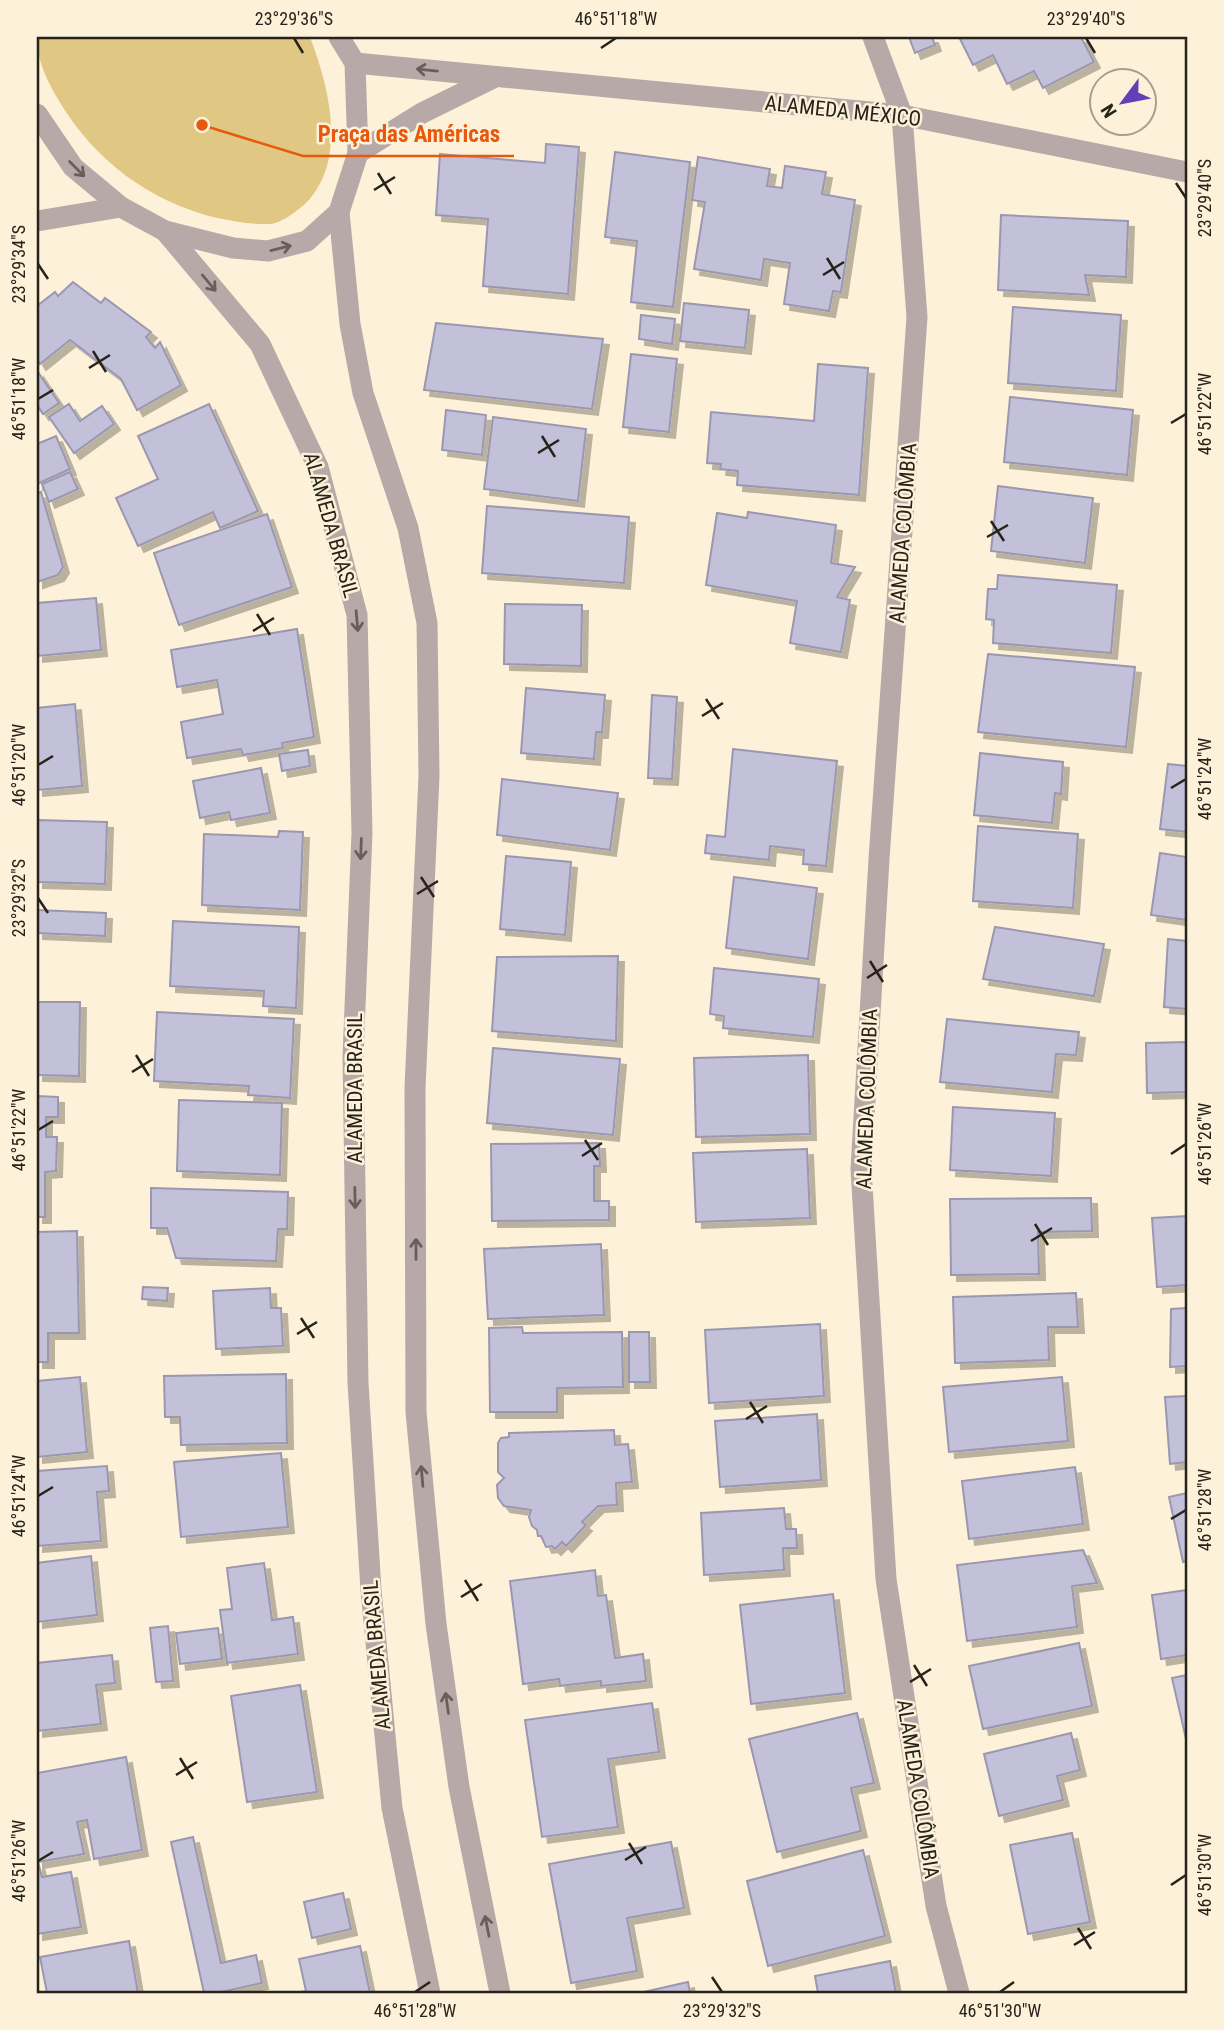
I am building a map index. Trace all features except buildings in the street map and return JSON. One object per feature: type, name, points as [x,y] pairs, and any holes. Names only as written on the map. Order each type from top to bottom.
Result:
[{"type":"street","points":[[339,37],[355,63],[358,153],[339,212],[350,324],[363,393],[408,528],[427,623],[429,776],[415,1088],[416,1412],[436,1624],[459,1787],[500,1993]]},
{"type":"street","name":"ALAMEDA COLÔMBIA","points":[[873,37],[902,115],[917,317],[879,859],[861,1170],[886,1579],[936,1906],[959,1993]]},
{"type":"street","name":"ALAMEDA MÉXICO","points":[[355,63],[902,115],[1187,172]]},
{"type":"street","points":[[358,153],[422,113],[494,77]]},
{"type":"street","points":[[37,114],[73,167],[121,207],[165,231],[233,248],[268,251],[307,241],[339,212]]},
{"type":"street","points":[[37,221],[121,207]]},
{"type":"street","name":"ALAMEDA BRASIL","points":[[165,231],[260,344],[318,467],[357,615],[362,833],[353,1056],[358,1383],[371,1590],[392,1808],[430,1993]]},
{"type":"shaded area","points":[[37,37],[310,37],[323,78],[331,123],[327,166],[319,186],[298,210],[270,224],[217,218],[192,211],[147,190],[107,160],[73,122],[47,78],[41,63]]},
{"type":"place","name":"Praça das Américas","points":[[202,125]]}]
